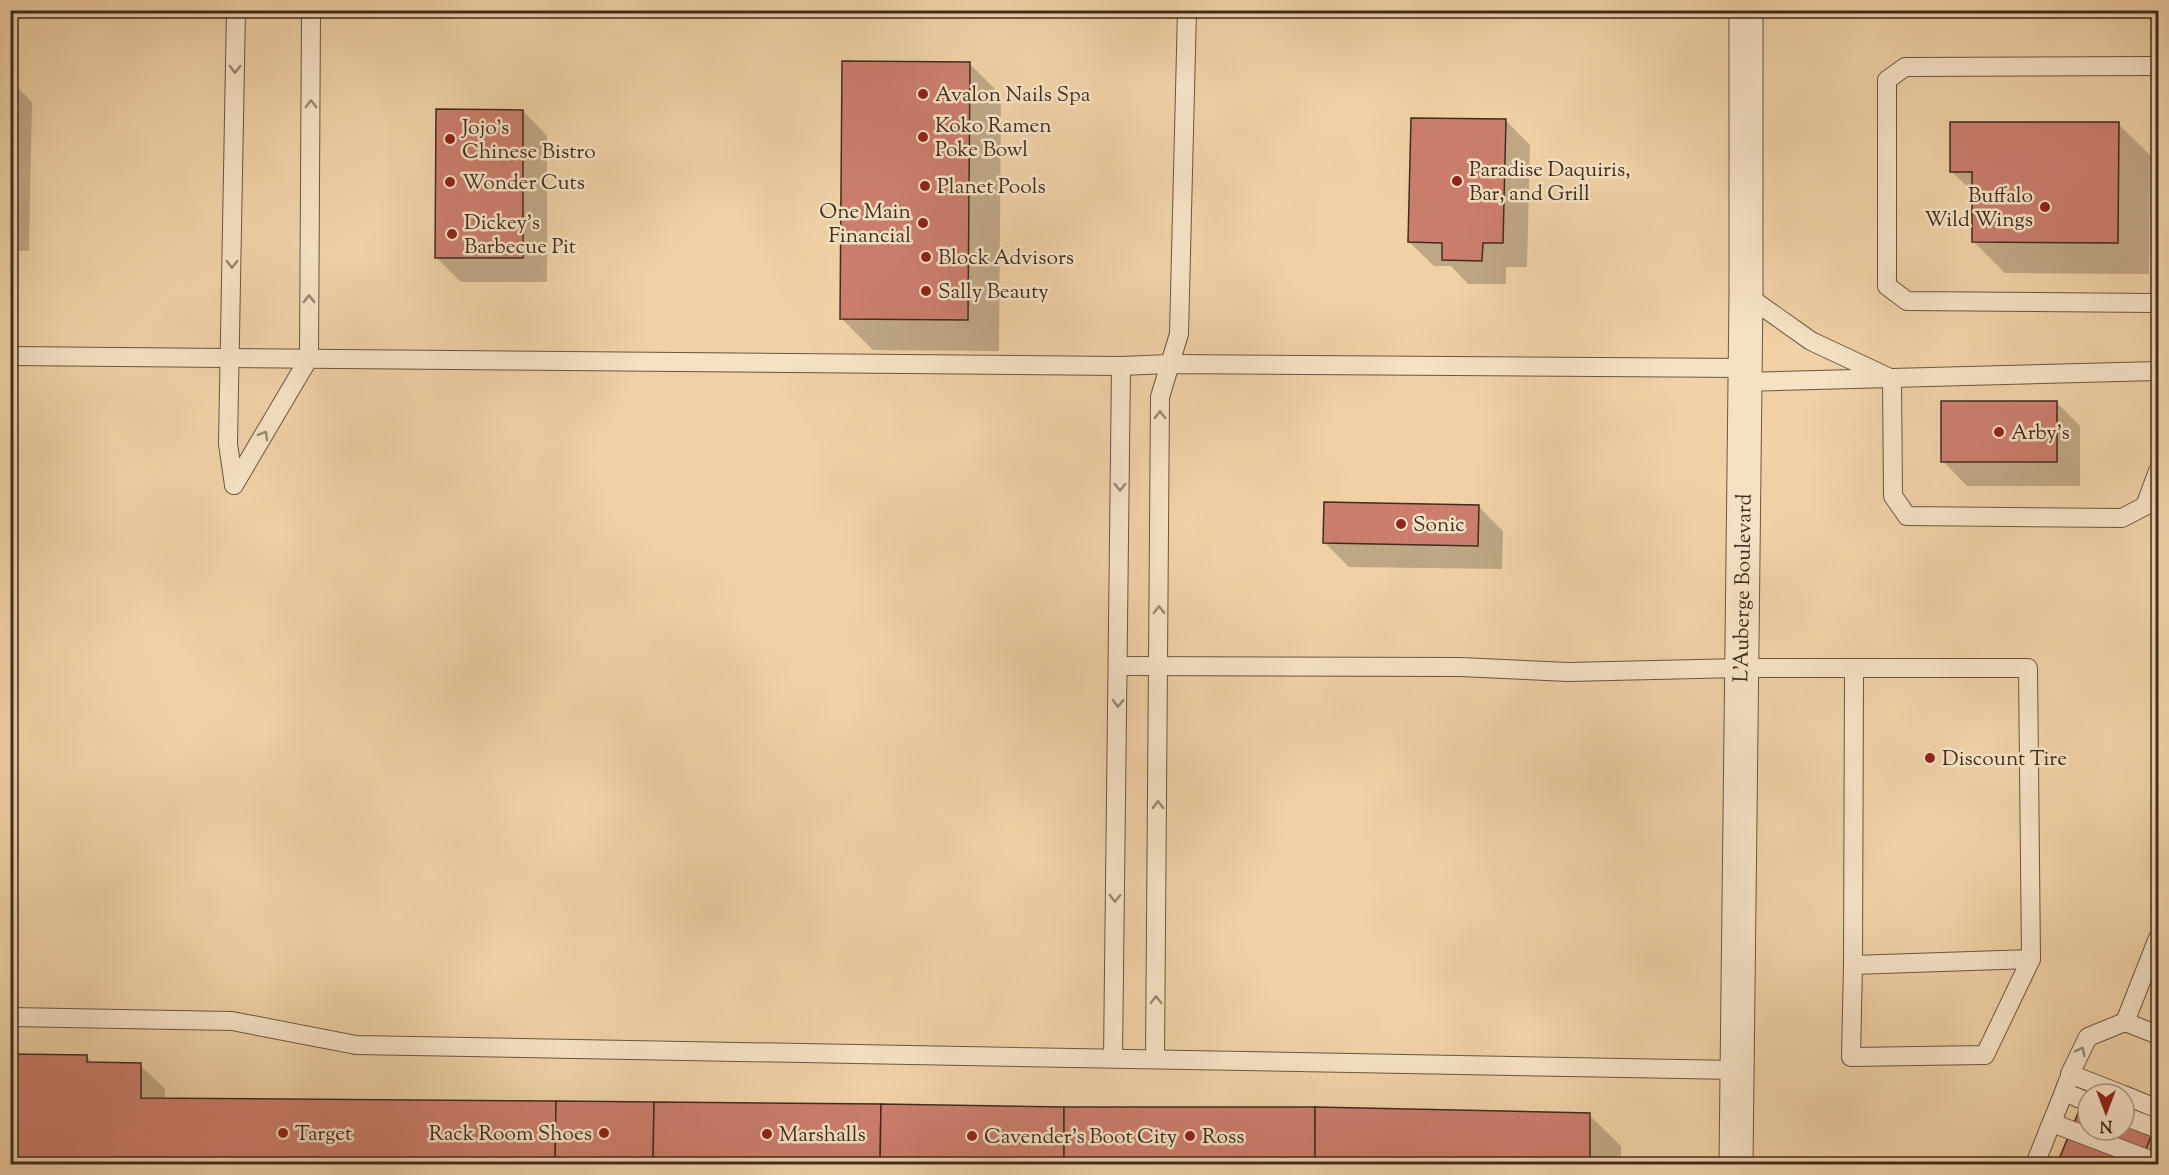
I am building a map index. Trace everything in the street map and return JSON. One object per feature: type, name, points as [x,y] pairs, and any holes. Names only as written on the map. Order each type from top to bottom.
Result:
[{"type":"street","name":"L'Auberge Boulevard","points":[[1736,1164],[1746,295],[1746,10]]},
{"type":"lane","points":[[236,10],[228,444],[234,485],[309,358],[311,10]]},
{"type":"lane","points":[[1155,1059],[1160,397],[1179,334],[1187,10]]},
{"type":"lane","points":[[2158,66],[1905,67],[1887,80],[1887,286],[1907,301],[2158,303]]},
{"type":"lane","points":[[1746,295],[1811,341],[1892,379]]},
{"type":"lane","points":[[10,356],[1121,366],[1169,364],[1892,379],[2158,372]]},
{"type":"lane","points":[[1113,1058],[1121,366]]},
{"type":"lane","points":[[1892,379],[1893,496],[1907,516],[2122,518],[2145,506],[2158,471]]},
{"type":"lane","points":[[1119,666],[1460,667],[1568,672],[1742,668],[2028,668],[2031,959],[1985,1055],[1851,1058],[1854,669]]},
{"type":"lane","points":[[2125,1022],[2158,938]]},
{"type":"lane","points":[[1853,965],[2031,959]]},
{"type":"lane","points":[[10,1017],[232,1021],[357,1045],[1737,1070]]},
{"type":"lane","points":[[2039,1163],[2070,1074],[2088,1037],[2125,1022],[2158,1035]]},
{"type":"lane","points":[[2070,1074],[2090,1082]]},
{"type":"lane","points":[[2064,1092],[2076,1097]]},
{"type":"lane","points":[[2136,1100],[2158,1109]]},
{"type":"lane","points":[[2136,1121],[2158,1129]]},
{"type":"lane","points":[[2052,1123],[2158,1163]]},
{"type":"building","points":[[842,61],[970,62],[968,320],[840,319]]},
{"type":"building","points":[[436,109],[523,110],[523,258],[435,258]]},
{"type":"building","name":"Paradise Daquiris, Bar, and Grill","points":[[1411,118],[1506,119],[1503,243],[1483,243],[1482,261],[1442,260],[1442,243],[1408,242]]},
{"type":"building","name":"Buffalo Wild Wings","points":[[1950,122],[2119,122],[2118,243],[1972,242],[1972,172],[1950,172]]},
{"type":"building","name":"Arby's","points":[[1941,401],[2057,401],[2057,462],[1941,462]]},
{"type":"building","name":"Sonic","points":[[1324,502],[1479,505],[1478,546],[1323,543]]},
{"type":"building","name":"Target","points":[[10,1054],[87,1055],[87,1062],[141,1063],[141,1098],[556,1101],[555,1164],[10,1164]]},
{"type":"building","points":[[2093,1077],[2105,1082],[2091,1082]]},
{"type":"building","points":[[2136,1095],[2158,1104],[2158,1119],[2140,1164],[2057,1164],[2076,1118],[2076,1142],[2136,1142]]},
{"type":"building","name":"Rack Room Shoes","points":[[556,1101],[654,1102],[653,1164],[555,1164]]},
{"type":"building","name":"Marshalls","points":[[654,1102],[881,1104],[880,1164],[653,1164]]},
{"type":"building","name":"Cavender's Boot City","points":[[881,1104],[1064,1107],[1064,1164],[880,1164]]},
{"type":"building","name":"Ross","points":[[1064,1107],[1315,1107],[1315,1164],[1064,1164]]},
{"type":"building","points":[[1315,1107],[1590,1113],[1590,1164],[1315,1164]]},
{"type":"place","name":"Avalon Nails Spa","points":[[923,94]]},
{"type":"place","name":"Koko Ramen Poke Bowl","points":[[923,137]]},
{"type":"place","name":"Jojo's Chinese Bistro","points":[[450,139]]},
{"type":"place","name":"Paradise Daquiris, Bar, and Grill","points":[[1457,181]]},
{"type":"place","name":"Wonder Cuts","points":[[450,182]]},
{"type":"place","name":"Planet Pools","points":[[925,186]]},
{"type":"place","name":"Buffalo Wild Wings","points":[[2045,207]]},
{"type":"place","name":"One Main Financial","points":[[923,223]]},
{"type":"place","name":"Dickey's Barbecue Pit","points":[[452,234]]},
{"type":"place","name":"Block Advisors","points":[[926,257]]},
{"type":"place","name":"Sally Beauty","points":[[926,291]]},
{"type":"place","name":"Arby's","points":[[1999,432]]},
{"type":"place","name":"Sonic","points":[[1401,524]]},
{"type":"place","name":"Discount Tire","points":[[1930,758]]},
{"type":"place","name":"Target","points":[[283,1133]]},
{"type":"place","name":"Rack Room Shoes","points":[[604,1133]]},
{"type":"place","name":"Marshalls","points":[[767,1134]]},
{"type":"place","name":"Cavender's Boot City","points":[[972,1136]]},
{"type":"place","name":"Ross","points":[[1190,1136]]}]
